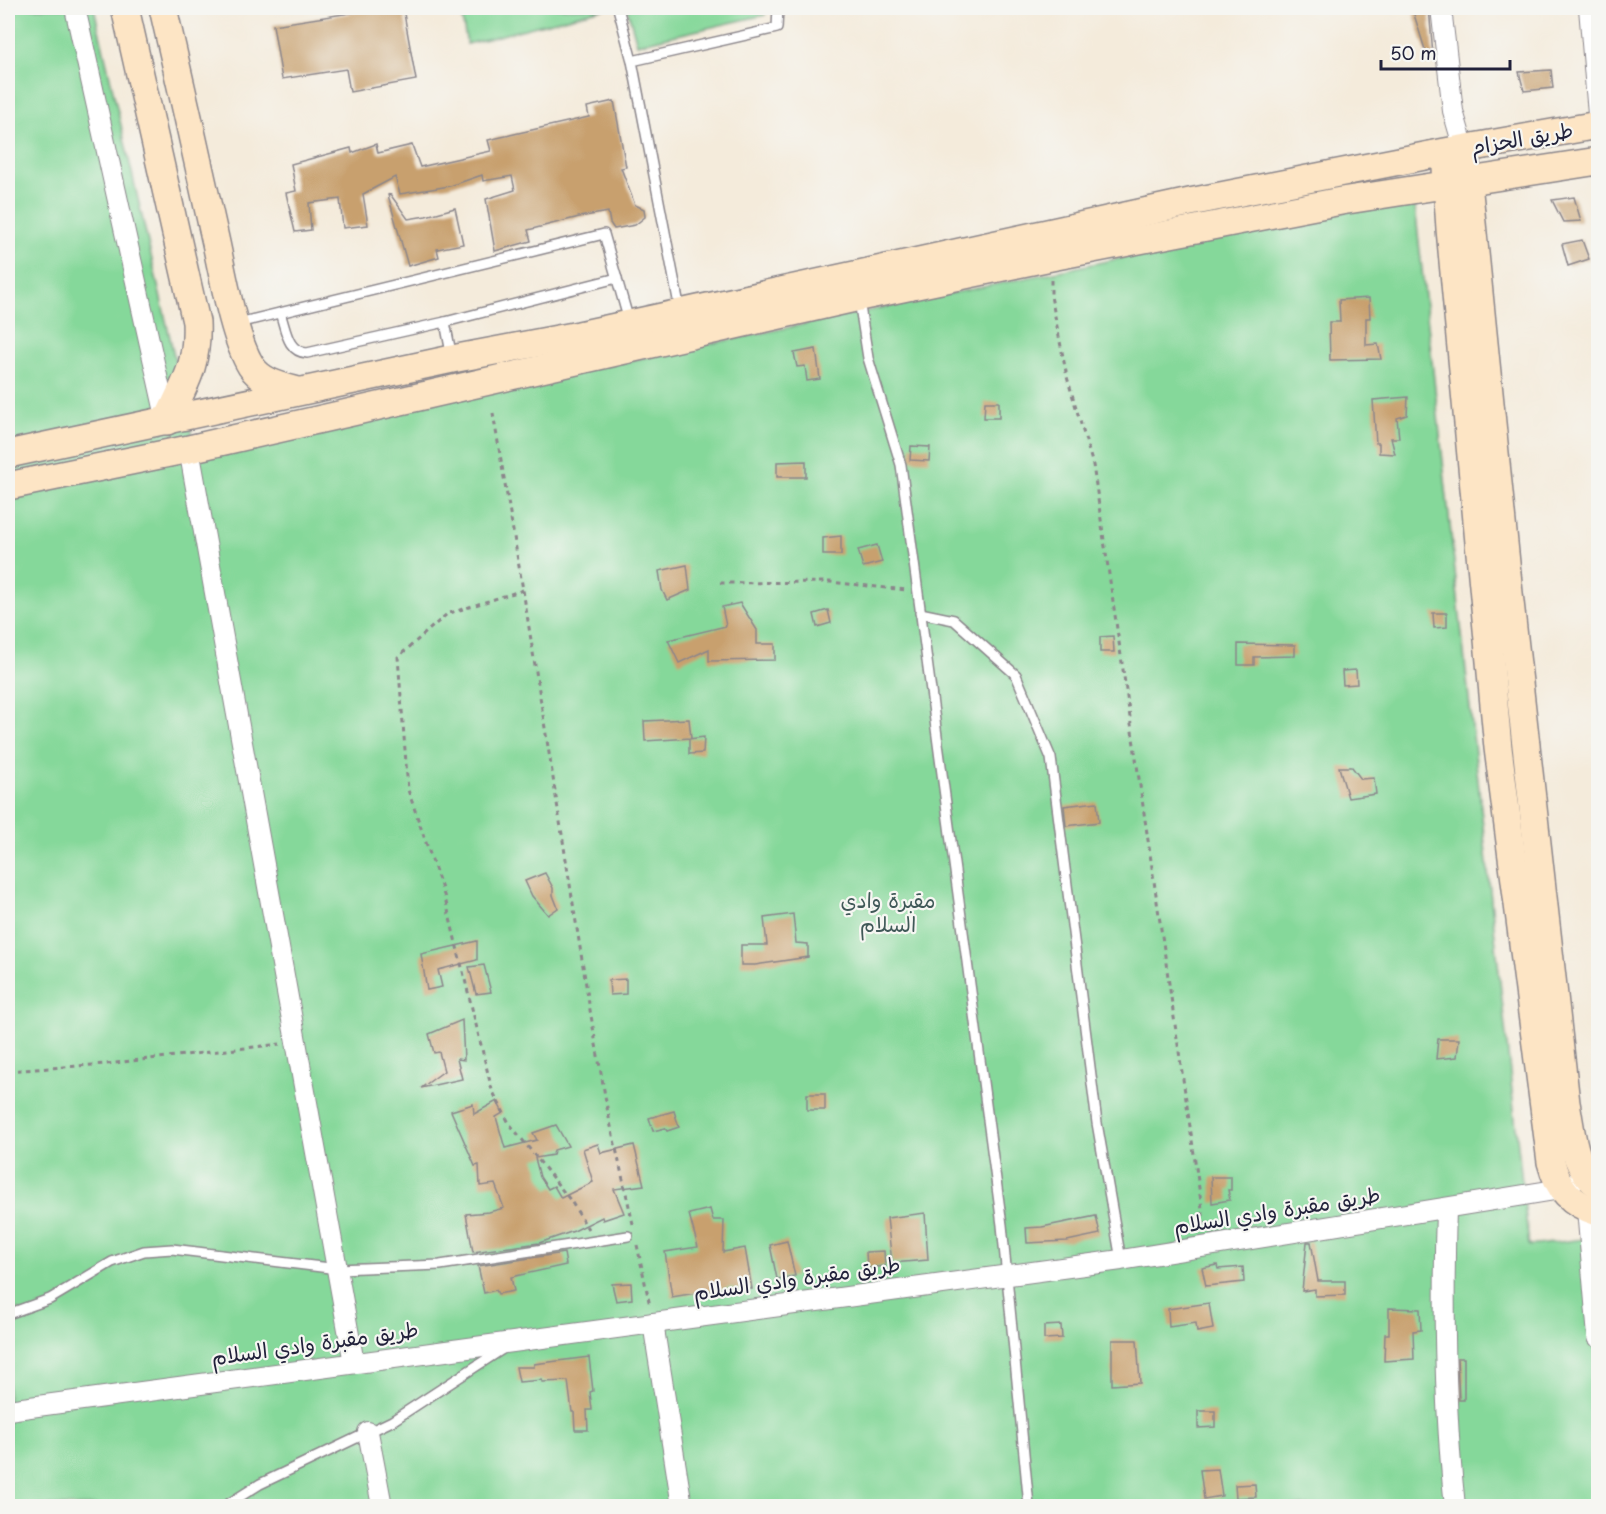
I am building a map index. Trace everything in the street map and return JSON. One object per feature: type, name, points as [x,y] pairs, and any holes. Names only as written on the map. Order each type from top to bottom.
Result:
[{"type":"main road","points":[[125,8],[196,322],[195,355],[191,372],[166,421]]},
{"type":"main road","points":[[163,8],[236,323],[251,366],[262,378],[276,385],[299,391]]},
{"type":"main road","name":"طريق الحزام","points":[[8,454],[452,359],[630,324],[1190,202],[1599,125]]},
{"type":"main road","points":[[1455,151],[1457,183],[1494,711],[1498,748],[1551,1162],[1561,1189],[1576,1203],[1593,1193],[1576,1155],[1566,1103],[1472,230],[1457,183]]},
{"type":"main road","name":"طريق الحزام","points":[[8,486],[189,449],[859,297],[1051,257],[1341,201],[1527,174],[1599,161]]},
{"type":"main road","points":[[1472,230],[1479,212],[1486,203],[1527,174]]},
{"type":"main road","points":[[1494,711],[1505,716],[1522,709]]},
{"type":"main road","points":[[1498,748],[1515,741],[1526,745]]},
{"type":"street","points":[[75,8],[166,421]]},
{"type":"street","points":[[1441,8],[1453,111],[1455,151]]},
{"type":"street","points":[[1589,8],[1599,114]]},
{"type":"street","points":[[189,449],[354,1363]]},
{"type":"street","name":"طريق مقبرة وادي السلام","points":[[8,1410],[1121,1260],[1561,1189]]},
{"type":"street","points":[[1593,1193],[1599,1337]]},
{"type":"street","points":[[1446,1208],[1444,1328],[1446,1392],[1455,1506]]},
{"type":"street","points":[[653,1323],[682,1506]]},
{"type":"street","points":[[368,1432],[382,1506]]},
{"type":"lane","points":[[618,8],[632,61],[681,313]]},
{"type":"lane","points":[[632,61],[777,28],[778,8]]},
{"type":"lane","points":[[236,323],[604,234],[630,324]]},
{"type":"lane","points":[[280,313],[291,347],[298,352],[307,353],[445,322],[617,278]]},
{"type":"lane","points":[[859,297],[868,358],[901,465],[1007,1275],[1029,1506]]},
{"type":"lane","points":[[445,322],[452,359]]},
{"type":"lane","points":[[920,613],[954,620],[1016,675],[1051,758],[1097,1123],[1121,1260]]},
{"type":"lane","points":[[8,1314],[50,1299],[112,1262],[144,1251],[172,1249],[338,1269],[440,1265],[632,1236]]},
{"type":"lane","points":[[225,1506],[260,1484],[392,1420],[513,1342]]},
{"type":"path","points":[[1051,257],[1051,296],[1067,377],[1093,465],[1208,1247]]},
{"type":"path","points":[[493,413],[608,1113],[632,1236],[653,1323]]},
{"type":"path","points":[[720,583],[830,582],[917,591]]},
{"type":"path","points":[[523,590],[447,614],[398,657],[408,790],[445,898],[492,1090],[509,1123],[571,1201],[596,1242]]},
{"type":"path","points":[[8,1071],[106,1064],[297,1042]]},
{"type":"green space","name":"مقبرة وادي السلام","points":[[8,8],[94,8],[196,451],[1414,197],[1529,1246],[1598,1237],[1598,1506],[8,1506]]},
{"type":"green space","points":[[460,8],[606,8],[467,44]]},
{"type":"green space","points":[[627,8],[765,8],[765,15],[637,44]]},
{"type":"building","points":[[382,8],[403,8],[416,80],[350,92],[346,69],[282,79],[273,25]]},
{"type":"building","points":[[1412,8],[1429,8],[1433,55],[1427,56]]},
{"type":"building","points":[[1551,70],[1553,88],[1524,91],[1519,72]]},
{"type":"building","points":[[614,101],[626,167],[621,168],[635,205],[644,209],[645,217],[635,225],[614,229],[608,212],[579,217],[528,230],[531,241],[495,251],[486,199],[515,190],[512,176],[483,181],[482,175],[450,186],[400,194],[395,177],[363,194],[368,225],[343,228],[340,199],[309,203],[311,230],[295,232],[286,193],[296,191],[291,164],[351,148],[352,153],[376,144],[378,153],[412,145],[420,167],[491,151],[488,140],[589,117],[587,107]]},
{"type":"building","points":[[390,194],[408,219],[455,208],[463,244],[437,249],[439,257],[408,266],[388,195]]},
{"type":"building","points":[[1574,197],[1581,221],[1563,222],[1552,200]]},
{"type":"building","points":[[1582,240],[1589,259],[1568,266],[1562,244]]},
{"type":"building","points":[[1369,298],[1370,318],[1366,318],[1366,345],[1378,344],[1381,359],[1330,360],[1329,322],[1340,322],[1339,300]]},
{"type":"building","points":[[816,349],[820,379],[807,381],[805,366],[797,367],[794,353]]},
{"type":"building","points":[[1408,397],[1407,415],[1397,418],[1399,438],[1391,438],[1395,454],[1379,453],[1379,443],[1376,443],[1373,400]]},
{"type":"building","points":[[985,402],[999,402],[999,418],[984,418]]},
{"type":"building","points":[[911,446],[930,447],[929,461],[910,460]]},
{"type":"building","points":[[806,461],[806,477],[777,477],[777,462]]},
{"type":"building","points":[[841,536],[841,555],[823,555],[823,538]]},
{"type":"building","points":[[877,545],[882,562],[863,567],[858,550]]},
{"type":"building","points":[[687,565],[690,590],[667,600],[662,590],[659,571]]},
{"type":"building","points":[[740,603],[757,630],[757,644],[775,644],[775,660],[709,661],[709,649],[679,663],[668,640],[726,626],[722,607]]},
{"type":"building","points":[[828,610],[831,623],[817,627],[814,614]]},
{"type":"building","points":[[1433,613],[1447,613],[1447,627],[1434,628]]},
{"type":"building","points":[[1113,636],[1114,652],[1100,652],[1100,637]]},
{"type":"building","points":[[1238,644],[1295,645],[1295,656],[1254,657],[1254,665],[1238,665]]},
{"type":"building","points":[[1356,670],[1357,684],[1343,685],[1342,671]]},
{"type":"building","points":[[689,719],[691,738],[645,741],[644,721]]},
{"type":"building","points":[[704,737],[703,753],[689,754],[689,739]]},
{"type":"building","points":[[1339,767],[1352,767],[1361,779],[1374,778],[1376,794],[1348,798]]},
{"type":"building","points":[[1097,802],[1099,822],[1066,826],[1064,806]]},
{"type":"building","points":[[545,873],[553,888],[558,908],[548,915],[532,896],[525,881]]},
{"type":"building","points":[[793,914],[796,943],[808,944],[808,957],[741,965],[741,945],[767,945],[764,918]]},
{"type":"building","points":[[477,941],[477,960],[438,970],[442,987],[427,990],[421,954]]},
{"type":"building","points":[[484,965],[491,992],[476,994],[469,967]]},
{"type":"building","points":[[626,979],[626,994],[610,995],[609,980]]},
{"type":"building","points":[[462,1020],[464,1060],[457,1059],[462,1079],[421,1088],[444,1071],[439,1052],[434,1053],[429,1034]]},
{"type":"building","points":[[1438,1039],[1459,1039],[1457,1057],[1436,1059]]},
{"type":"building","points":[[807,1094],[825,1094],[825,1110],[807,1110]]},
{"type":"building","points":[[497,1101],[503,1113],[496,1117],[505,1148],[537,1140],[533,1133],[556,1125],[568,1146],[554,1150],[553,1155],[535,1158],[540,1177],[548,1189],[554,1186],[561,1198],[593,1182],[583,1149],[598,1144],[601,1153],[634,1145],[644,1185],[614,1189],[624,1213],[603,1220],[602,1217],[574,1231],[539,1243],[473,1252],[466,1214],[504,1208],[495,1184],[480,1186],[479,1165],[475,1166],[451,1111],[473,1104],[474,1114]]},
{"type":"building","points":[[674,1111],[679,1127],[667,1131],[665,1128],[653,1131],[649,1118]]},
{"type":"building","points":[[1211,1177],[1231,1177],[1231,1190],[1228,1190],[1230,1200],[1212,1203]]},
{"type":"building","points":[[710,1209],[713,1220],[724,1220],[723,1252],[745,1248],[752,1289],[732,1289],[733,1287],[672,1297],[665,1252],[698,1247],[689,1214]]},
{"type":"building","points":[[925,1213],[928,1260],[892,1263],[887,1218]]},
{"type":"building","points":[[1096,1216],[1100,1234],[1067,1241],[1027,1243],[1026,1228]]},
{"type":"building","points":[[787,1241],[795,1276],[777,1279],[770,1245]]},
{"type":"building","points":[[1307,1242],[1311,1242],[1318,1281],[1345,1281],[1345,1295],[1315,1296],[1315,1289],[1302,1291]]},
{"type":"building","points":[[884,1251],[885,1266],[867,1268],[866,1252]]},
{"type":"building","points":[[564,1253],[566,1265],[511,1277],[514,1291],[498,1294],[496,1290],[484,1293],[478,1266]]},
{"type":"building","points":[[1217,1265],[1218,1269],[1243,1267],[1244,1282],[1206,1286],[1202,1268]]},
{"type":"building","points":[[631,1283],[632,1299],[616,1301],[612,1284]]},
{"type":"building","points":[[1209,1303],[1213,1329],[1197,1332],[1196,1323],[1169,1327],[1168,1309]]},
{"type":"building","points":[[1389,1308],[1420,1309],[1421,1330],[1413,1331],[1414,1359],[1384,1361],[1385,1334],[1389,1334]]},
{"type":"building","points":[[1061,1325],[1062,1338],[1044,1339],[1044,1326]]},
{"type":"building","points":[[1112,1340],[1137,1340],[1140,1383],[1112,1385]]},
{"type":"building","points":[[589,1357],[593,1391],[590,1392],[592,1410],[587,1410],[588,1430],[575,1430],[568,1381],[519,1382],[516,1367],[534,1367],[534,1364]]},
{"type":"building","points":[[1457,1358],[1464,1358],[1464,1400],[1459,1400]]},
{"type":"building","points":[[1198,1411],[1215,1411],[1215,1427],[1198,1428]]},
{"type":"building","points":[[1218,1469],[1222,1496],[1204,1499],[1200,1470]]},
{"type":"building","points":[[1255,1484],[1256,1497],[1236,1498],[1235,1485]]}]
